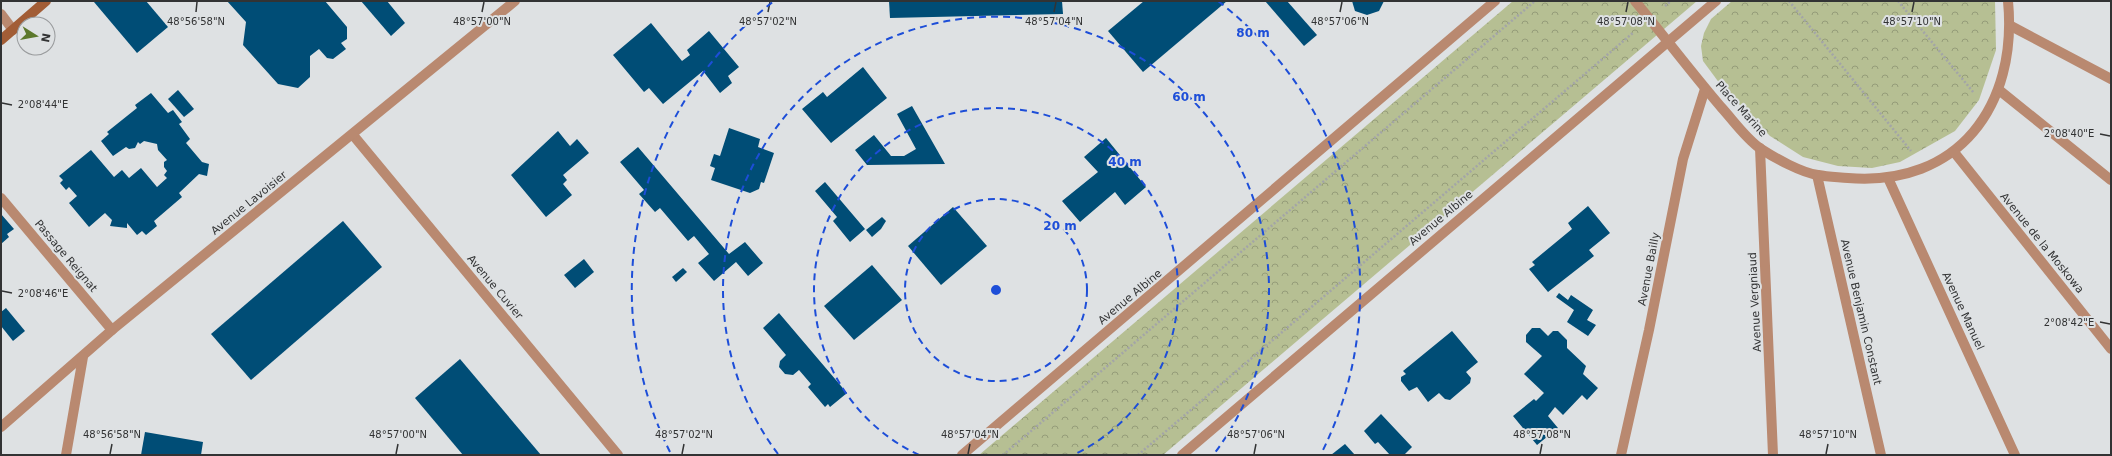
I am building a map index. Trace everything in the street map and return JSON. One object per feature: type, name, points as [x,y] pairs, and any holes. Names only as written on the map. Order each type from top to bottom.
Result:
[{"type":"street","points":[[1,40],[46,1]]},
{"type":"street","name":"Avenue Lavoisier","points":[[1,427],[83,357],[112,330],[353,135],[515,1]]},
{"type":"street","name":"Avenue Albine","points":[[962,455],[1495,1]]},
{"type":"street","name":"Place Marine","points":[[1635,1],[1705,89],[1760,148],[1798,168],[1817,175],[1860,179],[1888,178],[1925,168],[1954,152],[1981,124],[1999,90],[2006,63],[2011,26],[2008,1]]},
{"type":"street","name":"Avenue Albine","points":[[1182,455],[1716,1]]},
{"type":"street","points":[[1,14],[13,30]]},
{"type":"street","points":[[2011,26],[2111,79]]},
{"type":"street","name":"Avenue Bailly","points":[[1620,455],[1649,330],[1682,159],[1705,89]]},
{"type":"street","points":[[1999,90],[2111,180]]},
{"type":"street","name":"Avenue Cuvier","points":[[353,135],[618,455]]},
{"type":"street","name":"Avenue Vergniaud","points":[[1760,148],[1773,455]]},
{"type":"street","name":"Avenue de la Moskowa","points":[[1954,152],[2111,349]]},
{"type":"street","name":"Avenue Benjamin Constant","points":[[1817,175],[1881,455]]},
{"type":"street","name":"Avenue Manuel","points":[[1888,178],[2015,455]]},
{"type":"street","name":"Passage Reignat","points":[[1,198],[112,330]]},
{"type":"street","points":[[66,455],[83,357]]},
{"type":"path","points":[[1003,455],[1535,1]]},
{"type":"path","points":[[1138,455],[1671,1]]},
{"type":"path","points":[[1789,1],[1915,155]]},
{"type":"path","points":[[1898,1],[1974,94]]},
{"type":"green space","points":[[1513,1],[1697,1],[1163,455],[979,455]]},
{"type":"green space","points":[[1732,1],[1995,1],[1996,50],[1979,100],[1955,131],[1900,162],[1872,168],[1838,166],[1803,157],[1770,136],[1723,88],[1703,61],[1701,46],[1704,33],[1711,19]]},
{"type":"building","points":[[146,1],[168,27],[137,53],[94,2]]},
{"type":"building","points":[[227,1],[325,1],[347,27],[347,39],[341,43],[346,49],[333,59],[327,58],[319,49],[310,56],[310,77],[298,88],[278,84],[243,45],[246,22]]},
{"type":"building","points":[[361,1],[387,1],[405,23],[391,36]]},
{"type":"building","points":[[889,1],[1062,1],[1063,14],[890,18]]},
{"type":"building","points":[[1144,1],[1227,1],[1143,72],[1108,31]]},
{"type":"building","points":[[1265,1],[1287,1],[1317,35],[1304,46]]},
{"type":"building","points":[[1352,1],[1384,1],[1379,11],[1367,15],[1355,11]]},
{"type":"building","points":[[651,23],[682,61],[690,55],[687,50],[709,31],[739,67],[728,76],[732,83],[720,93],[703,71],[663,104],[649,88],[644,92],[613,55]]},
{"type":"building","points":[[863,67],[887,98],[831,143],[802,109],[823,92],[827,97]]},
{"type":"building","points":[[178,90],[194,109],[184,117],[168,99]]},
{"type":"building","points":[[151,93],[168,113],[173,110],[182,122],[179,124],[190,139],[186,143],[202,162],[209,164],[207,176],[199,174],[179,193],[182,197],[154,221],[157,226],[146,235],[142,231],[137,235],[127,223],[127,228],[110,226],[112,220],[105,213],[89,227],[69,203],[77,196],[69,187],[66,190],[60,183],[63,180],[59,176],[91,150],[114,177],[122,170],[129,178],[141,168],[157,187],[167,178],[164,175],[167,171],[164,167],[164,162],[167,160],[158,150],[157,144],[144,141],[140,144],[138,142],[135,148],[129,149],[126,147],[113,156],[101,141],[109,134],[107,132],[137,108],[135,105]]},
{"type":"building","points":[[912,106],[945,164],[867,165],[855,150],[874,135],[891,156],[904,156],[916,149],[897,114]]},
{"type":"building","points":[[729,128],[760,139],[758,147],[774,153],[764,183],[761,182],[759,189],[750,193],[711,180],[715,168],[710,166],[714,154],[720,156]]},
{"type":"building","points":[[558,131],[570,146],[577,139],[589,153],[563,175],[567,180],[563,184],[572,195],[546,217],[511,175]]},
{"type":"building","points":[[1106,138],[1146,187],[1125,205],[1115,192],[1080,222],[1062,201],[1098,172],[1084,157]]},
{"type":"building","points":[[638,147],[729,254],[745,242],[763,263],[748,276],[736,262],[714,281],[698,263],[709,254],[694,236],[688,241],[660,208],[655,212],[639,194],[644,190],[620,162]]},
{"type":"building","points":[[825,182],[865,229],[850,242],[833,221],[837,217],[815,191]]},
{"type":"building","points":[[1588,206],[1610,233],[1589,250],[1594,256],[1548,292],[1529,269],[1535,265],[1532,262],[1572,229],[1568,223]]},
{"type":"building","points":[[953,207],[987,246],[941,285],[908,246]]},
{"type":"building","points":[[1,214],[14,229],[7,234],[9,237],[1,244]]},
{"type":"building","points":[[882,217],[886,221],[881,229],[872,237],[866,230]]},
{"type":"building","points":[[343,221],[382,267],[251,380],[211,334]]},
{"type":"building","points":[[584,259],[594,272],[575,288],[564,275]]},
{"type":"building","points":[[872,265],[902,300],[854,340],[824,306]]},
{"type":"building","points":[[683,268],[687,272],[676,282],[672,277]]},
{"type":"building","points":[[1559,293],[1568,300],[1571,295],[1593,310],[1587,320],[1596,325],[1588,336],[1567,322],[1574,310],[1556,297]]},
{"type":"building","points":[[6,308],[25,331],[13,341],[1,326],[1,312]]},
{"type":"building","points":[[779,313],[847,393],[830,407],[828,404],[825,407],[808,387],[811,384],[799,370],[793,375],[785,374],[779,367],[780,361],[786,355],[763,328]]},
{"type":"building","points":[[1532,328],[1540,328],[1548,336],[1553,331],[1558,331],[1567,340],[1567,348],[1586,366],[1583,374],[1598,388],[1587,400],[1582,395],[1563,415],[1555,407],[1548,416],[1558,428],[1537,445],[1513,416],[1534,399],[1536,401],[1544,393],[1524,374],[1542,356],[1526,342],[1526,335]]},
{"type":"building","points":[[1452,331],[1478,362],[1466,372],[1471,378],[1470,383],[1450,400],[1445,399],[1439,393],[1428,402],[1417,387],[1409,391],[1401,381],[1401,377],[1406,374],[1403,371]]},
{"type":"building","points":[[460,359],[541,455],[463,455],[415,398]]},
{"type":"building","points":[[1381,414],[1412,447],[1404,455],[1390,455],[1378,442],[1375,444],[1364,431]]},
{"type":"building","points":[[145,432],[203,442],[201,455],[141,455]]},
{"type":"building","points":[[1345,444],[1355,455],[1331,455]]}]
